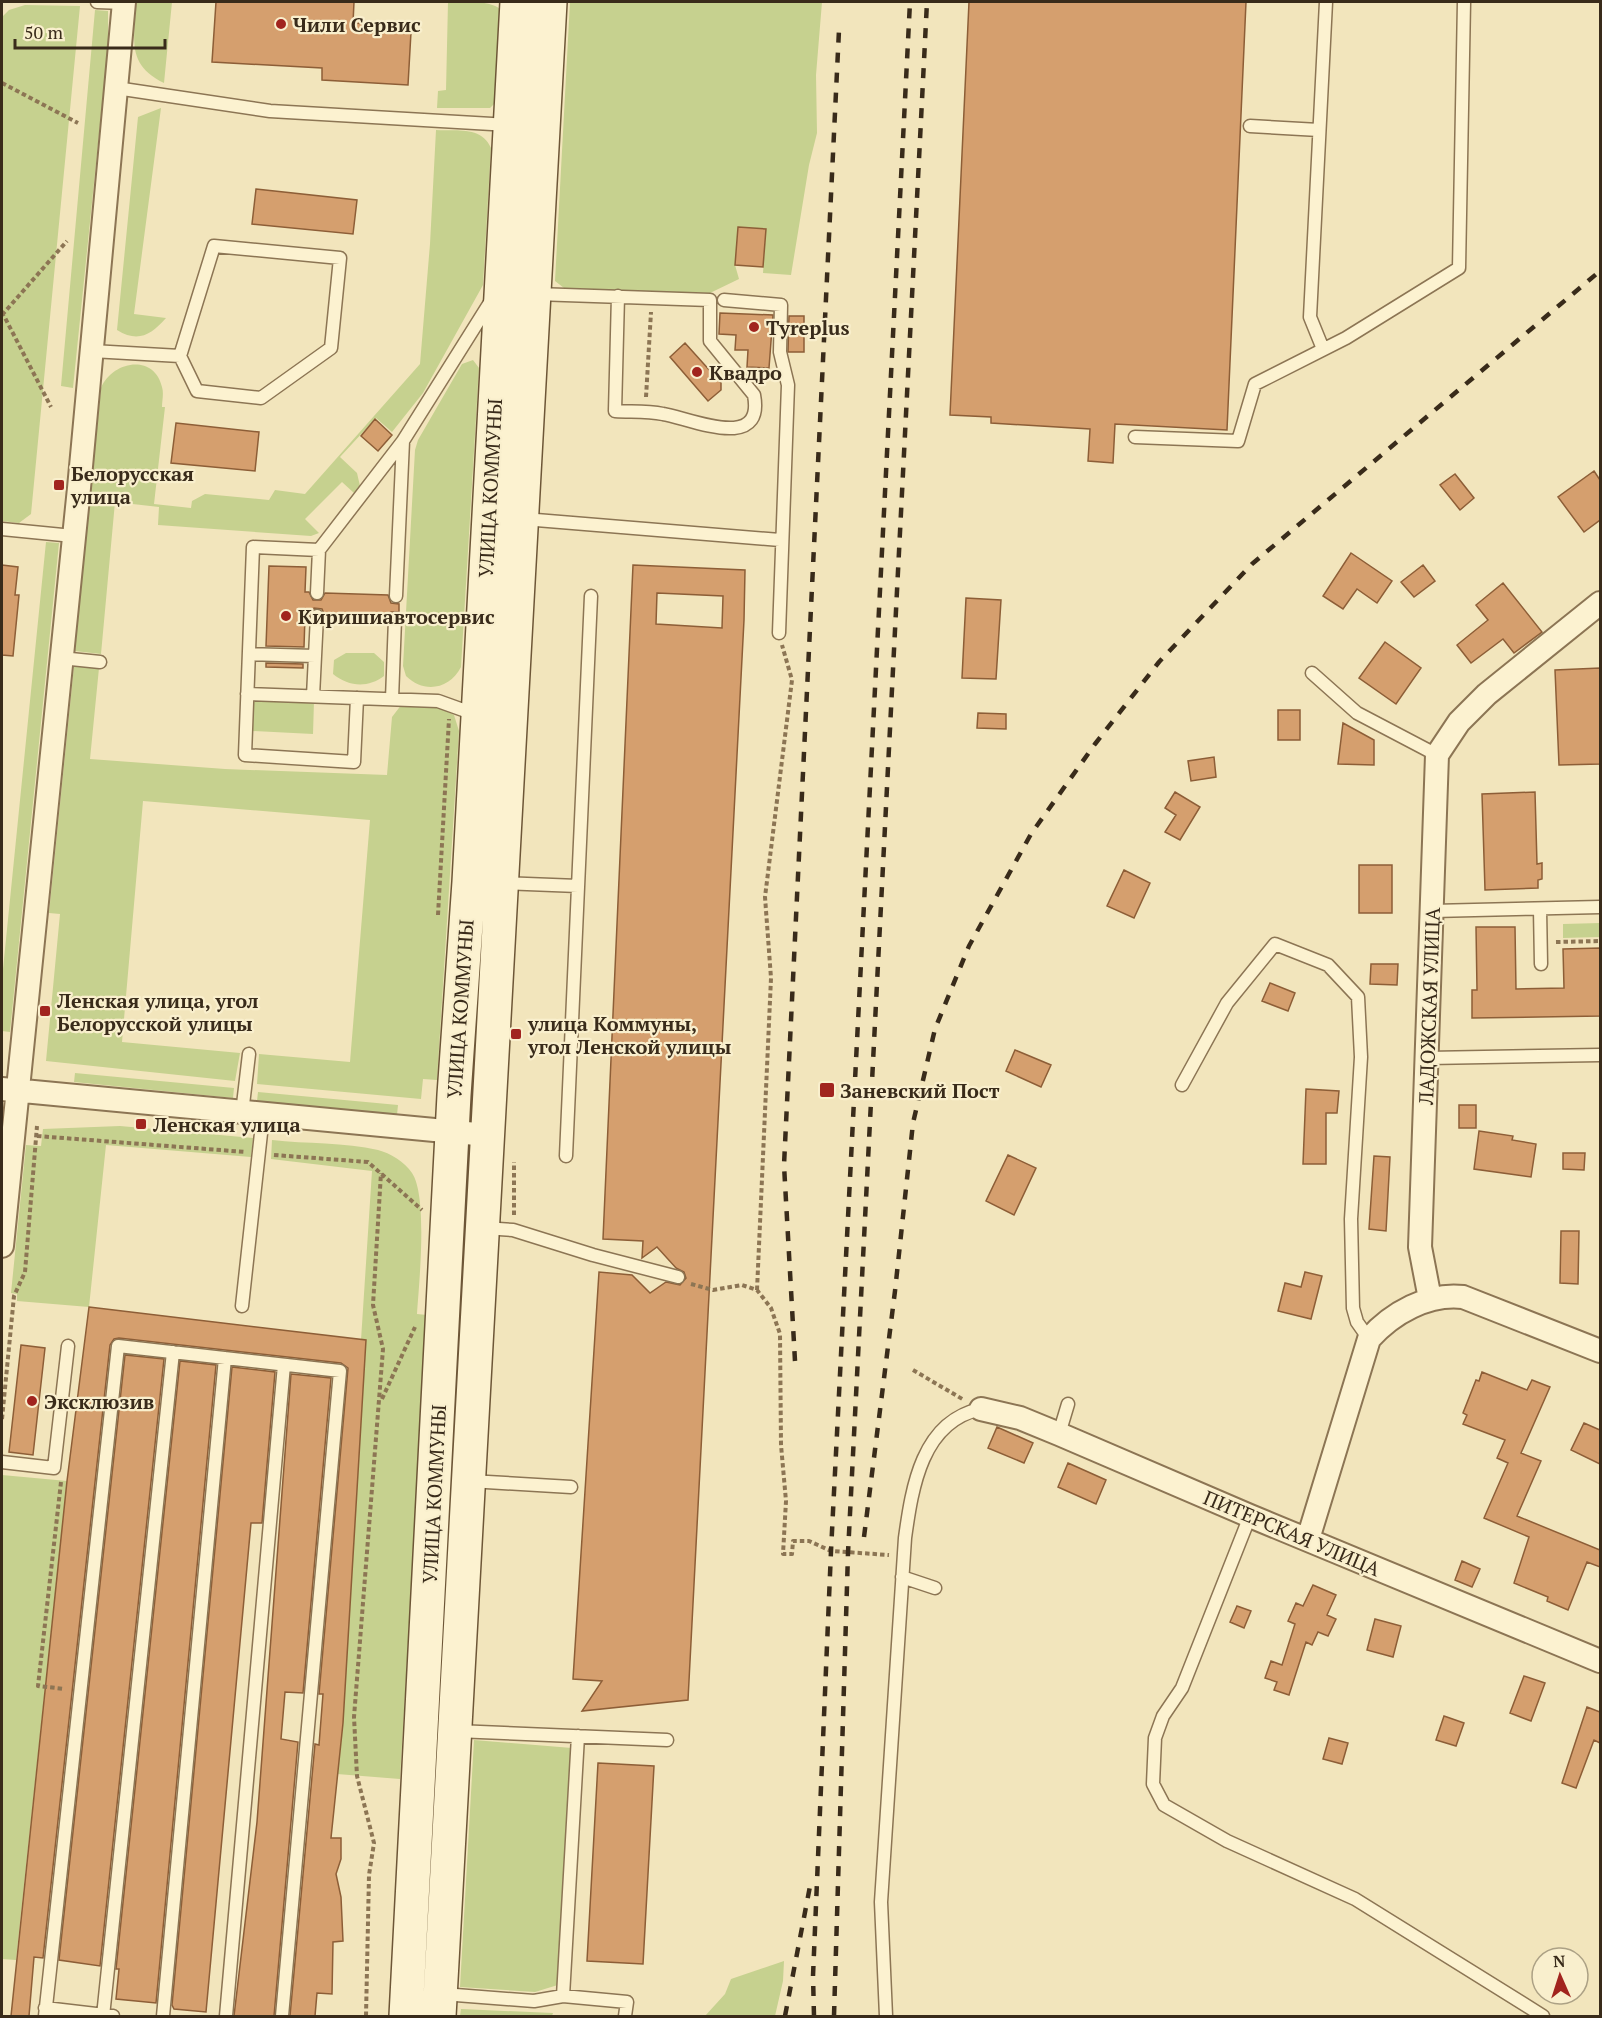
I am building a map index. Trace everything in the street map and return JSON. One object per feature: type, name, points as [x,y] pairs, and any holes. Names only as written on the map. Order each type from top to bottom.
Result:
[{"type":"street","points":[[2,1246],[9,1090],[61,658],[124,2]]},
{"type":"street","name":"УЛИЦА КОММУНЫ","points":[[438,1730],[498,1229],[501,1143],[485,883],[463,710],[505,518],[534,294],[517,2]]},
{"type":"street","name":"УЛИЦА КОММУНЫ","points":[[423,2001],[438,1730],[452,1133],[485,883],[505,518],[501,285],[526,126],[550,2]]},
{"type":"street","points":[[1437,755],[1459,722],[1487,694],[1600,603]]},
{"type":"street","name":"ЛАДОЖСКАЯ УЛИЦА","points":[[1430,1299],[1420,1247],[1437,755]]},
{"type":"street","points":[[9,1090],[452,1133],[501,1143]]},
{"type":"street","points":[[1308,1539],[1370,1339],[1384,1322],[1430,1299],[1446,1295],[1463,1297],[1600,1351]]},
{"type":"street","name":"ПИТЕРСКАЯ УЛИЦА","points":[[981,1410],[1020,1418],[1600,1661]]},
{"type":"lane","points":[[97,2],[124,2]]},
{"type":"lane","points":[[1323,349],[1310,317],[1326,2]]},
{"type":"lane","points":[[1135,437],[1238,441],[1255,384],[1323,349],[1459,268],[1464,2]]},
{"type":"lane","points":[[116,88],[270,111],[526,126]]},
{"type":"lane","points":[[1250,126],[1319,130]]},
{"type":"lane","points":[[214,246],[340,258],[331,348],[261,398],[197,391],[180,356],[214,246]]},
{"type":"lane","points":[[318,593],[319,550],[403,441],[501,285]]},
{"type":"lane","points":[[534,294],[618,296],[710,300],[710,341],[747,383],[754,395],[756,405],[753,416],[745,425],[727,430],[662,414],[615,411],[618,296]]},
{"type":"lane","points":[[724,300],[781,305],[780,352],[788,384],[780,540],[779,633]]},
{"type":"lane","points":[[92,351],[180,356]]},
{"type":"lane","points":[[396,596],[403,441]]},
{"type":"lane","points":[[505,518],[780,540]]},
{"type":"lane","points":[[2,529],[73,536]]},
{"type":"lane","points":[[319,550],[253,547],[245,755],[354,762],[357,698]]},
{"type":"lane","points":[[566,1156],[591,596]]},
{"type":"lane","points":[[313,696],[316,616]]},
{"type":"lane","points":[[392,699],[395,619]]},
{"type":"lane","points":[[249,654],[315,656]]},
{"type":"lane","points":[[61,658],[100,662]]},
{"type":"lane","points":[[1312,673],[1357,713],[1437,755]]},
{"type":"lane","points":[[247,694],[438,701],[463,710]]},
{"type":"lane","points":[[485,883],[578,886]]},
{"type":"lane","points":[[1433,911],[1600,907]]},
{"type":"lane","points":[[1540,909],[1541,964]]},
{"type":"lane","points":[[1182,1085],[1227,1003],[1275,944],[1328,965],[1358,998],[1361,1057],[1351,1219],[1353,1308],[1357,1322],[1370,1339]]},
{"type":"lane","points":[[242,1306],[253,1114],[249,1054]]},
{"type":"lane","points":[[1428,1059],[1600,1055]]},
{"type":"lane","points":[[498,1229],[678,1277]]},
{"type":"lane","points":[[2,1462],[54,1468],[68,1346]]},
{"type":"lane","points":[[172,1352],[107,2016],[45,2012],[118,1346],[172,1352],[225,1358],[284,1365],[340,1371],[282,2016]]},
{"type":"lane","points":[[163,2016],[225,1358]]},
{"type":"lane","points":[[226,2016],[284,1365]]},
{"type":"lane","points":[[1059,1434],[1068,1404]]},
{"type":"lane","points":[[886,2016],[881,1902],[902,1577],[912,1489],[927,1450],[948,1422],[967,1412],[981,1410]]},
{"type":"lane","points":[[468,1481],[572,1487]]},
{"type":"lane","points":[[1250,1516],[1182,1688],[1163,1716],[1155,1738],[1153,1784],[1164,1805],[1227,1841],[1355,1899],[1543,2016]]},
{"type":"lane","points":[[902,1577],[935,1588]]},
{"type":"lane","points":[[438,1730],[667,1740]]},
{"type":"lane","points":[[563,1996],[578,1736]]},
{"type":"lane","points":[[423,2001],[534,2001],[563,1996],[627,2001],[625,2016]]},
{"type":"path","points":[[2,83],[78,123]]},
{"type":"path","points":[[51,407],[2,314],[67,242]]},
{"type":"path","points":[[645,413],[652,298]]},
{"type":"path","points":[[758,1290],[771,978],[765,897],[792,680],[779,633]]},
{"type":"path","points":[[438,926],[463,710]]},
{"type":"path","points":[[2,1419],[14,1296],[25,1272],[38,1126]]},
{"type":"path","points":[[37,1136],[250,1153]]},
{"type":"path","points":[[498,1229],[501,1143]]},
{"type":"path","points":[[262,1154],[368,1162],[425,1212]]},
{"type":"path","points":[[366,2016],[369,1875],[374,1843],[357,1776],[354,1717],[383,1349],[373,1305],[381,1173]]},
{"type":"path","points":[[678,1277],[713,1290],[742,1285],[758,1290],[771,1308],[780,1334],[781,1445],[786,1501],[783,1554],[792,1554],[793,1541],[809,1541],[831,1551],[891,1555]]},
{"type":"path","points":[[380,1403],[416,1324]]},
{"type":"path","points":[[913,1370],[981,1410]]},
{"type":"path","points":[[54,1468],[61,1483],[38,1686],[80,1691]]},
{"type":"green space","points":[[136,2],[172,2],[164,83],[152,76],[138,59],[134,38]]},
{"type":"green space","points":[[448,2],[485,3],[498,7],[502,11],[496,102],[490,108],[437,108],[438,91],[446,90]]},
{"type":"green space","points":[[570,2],[822,2],[816,75],[817,133],[809,165],[791,275],[763,273],[766,229],[738,227],[735,265],[739,279],[710,293],[582,290],[564,288],[555,281]]},
{"type":"green space","points":[[25,5],[80,6],[31,514],[19,523],[2,521],[2,17],[9,10]]},
{"type":"green space","points":[[95,10],[108,11],[108,46],[73,388],[61,386]]},
{"type":"green space","points":[[161,108],[134,314],[166,318],[149,333],[131,336],[117,330],[138,117]]},
{"type":"green space","points":[[436,130],[460,130],[475,133],[487,141],[491,148],[483,285],[423,393],[392,432],[376,418],[340,457],[357,473],[360,486],[354,493],[342,482],[305,519],[319,533],[311,536],[158,525],[159,507],[115,502],[101,654],[75,651],[101,388],[106,379],[123,367],[133,365],[142,365],[151,369],[158,376],[163,394],[162,407],[165,407],[154,504],[191,508],[192,501],[205,494],[269,500],[275,490],[305,494],[420,364]]},
{"type":"green space","points":[[473,360],[479,368],[461,667],[444,684],[428,687],[413,682],[406,676],[403,666],[415,450],[418,440],[462,364]]},
{"type":"green space","points":[[46,542],[59,543],[10,1032],[2,1031],[2,979]]},
{"type":"green space","points":[[346,653],[374,653],[384,662],[384,676],[365,684],[352,684],[339,678],[333,674],[334,660]]},
{"type":"green space","points":[[74,666],[99,668],[90,759],[225,769],[387,775],[392,717],[402,704],[438,707],[454,715],[459,731],[437,1080],[423,1079],[421,1099],[257,1084],[259,1054],[350,1062],[370,820],[143,801],[122,1042],[240,1053],[235,1081],[46,1061],[60,914],[49,913]]},
{"type":"green space","points":[[253,699],[314,701],[313,734],[252,731]]},
{"type":"green space","points":[[1600,923],[1600,937],[1563,938],[1563,924]]},
{"type":"green space","points":[[75,1073],[234,1088],[233,1098],[74,1082]]},
{"type":"green space","points":[[258,1092],[398,1105],[397,1115],[257,1101]]},
{"type":"green space","points":[[120,1126],[253,1138],[251,1157],[106,1145],[89,1307],[17,1301],[17,1294],[11,1293],[26,1145],[41,1146],[43,1129]]},
{"type":"green space","points":[[272,1140],[365,1147],[383,1151],[405,1165],[412,1173],[417,1185],[421,1220],[421,1262],[417,1314],[427,1315],[400,1779],[337,1774],[343,1722],[366,1341],[361,1340],[372,1171],[271,1159]]},
{"type":"green space","points":[[2,1475],[67,1481],[16,1960],[2,1959]]},
{"type":"green space","points":[[474,1740],[572,1748],[561,1984],[535,1992],[460,1987]]},
{"type":"green space","points":[[784,1961],[783,1981],[775,2016],[705,2016],[725,1994],[731,1979]]},
{"type":"green space","points":[[461,2009],[553,2013],[552,2016],[460,2016]]},
{"type":"building","points":[[216,2],[354,2],[353,23],[405,26],[411,32],[408,85],[322,80],[322,68],[212,62]]},
{"type":"building","points":[[969,2],[1246,2],[1227,430],[1115,424],[1113,463],[1088,461],[1090,429],[991,423],[991,417],[950,415]]},
{"type":"building","points":[[256,189],[357,200],[353,234],[252,224]]},
{"type":"building","points":[[738,227],[766,229],[763,267],[735,265]]},
{"type":"building","points":[[720,313],[773,315],[769,368],[747,367],[748,350],[735,350],[736,335],[719,334]]},
{"type":"building","points":[[789,316],[804,316],[804,352],[788,352]]},
{"type":"building","name":"Квадро","points":[[685,343],[721,383],[721,390],[708,401],[670,357]]},
{"type":"building","points":[[375,419],[392,435],[378,451],[361,436]]},
{"type":"building","points":[[176,423],[259,432],[255,471],[171,463]]},
{"type":"building","points":[[1594,471],[1600,480],[1600,520],[1584,532],[1558,497]]},
{"type":"building","points":[[1455,474],[1474,498],[1460,510],[1440,485]]},
{"type":"building","points":[[1351,553],[1392,581],[1377,603],[1357,589],[1343,609],[1323,596]]},
{"type":"building","points":[[2,565],[18,567],[15,595],[19,595],[13,656],[2,655]]},
{"type":"building","points":[[633,565],[745,570],[688,1700],[582,1711],[602,1681],[573,1679],[599,1272],[632,1275],[650,1293],[666,1282],[680,1285],[686,1278],[684,1272],[676,1268],[657,1247],[642,1258],[643,1241],[603,1239]],"holes":[[[657,593],[723,596],[722,628],[656,624]]]},
{"type":"building","points":[[1423,565],[1435,581],[1414,597],[1401,582]]},
{"type":"building","name":"Киришиавтосервис","points":[[269,566],[306,567],[305,592],[309,592],[313,600],[321,600],[325,593],[388,595],[391,603],[399,604],[399,612],[391,612],[387,619],[325,616],[322,609],[314,608],[309,616],[305,616],[304,647],[266,646]]},
{"type":"building","points":[[1503,583],[1542,632],[1514,653],[1503,639],[1471,663],[1457,645],[1488,620],[1476,605]]},
{"type":"building","points":[[966,598],[1001,600],[996,679],[962,678]]},
{"type":"building","points":[[1385,642],[1421,668],[1396,704],[1359,678]]},
{"type":"building","points":[[266,663],[303,664],[303,668],[266,667]]},
{"type":"building","points":[[1600,668],[1600,764],[1559,765],[1555,670]]},
{"type":"building","points":[[1278,710],[1300,710],[1300,740],[1278,740]]},
{"type":"building","points":[[978,713],[1006,714],[1006,729],[977,728]]},
{"type":"building","points":[[1343,723],[1374,740],[1374,765],[1338,764]]},
{"type":"building","points":[[1214,757],[1216,777],[1191,781],[1188,761]]},
{"type":"building","points":[[1175,792],[1200,807],[1180,840],[1165,832],[1176,815],[1165,808]]},
{"type":"building","points":[[1535,792],[1537,864],[1542,863],[1542,879],[1538,880],[1538,888],[1485,890],[1482,794]]},
{"type":"building","points":[[1359,865],[1392,865],[1392,913],[1359,913]]},
{"type":"building","points":[[1124,870],[1150,883],[1134,918],[1107,906]]},
{"type":"building","points":[[1476,927],[1515,927],[1516,989],[1564,988],[1563,949],[1600,948],[1600,1016],[1472,1018],[1472,990],[1477,990]]},
{"type":"building","points":[[1371,964],[1398,964],[1397,985],[1370,984]]},
{"type":"building","points":[[1270,983],[1295,993],[1288,1011],[1262,1001]]},
{"type":"building","points":[[1015,1050],[1051,1065],[1041,1087],[1006,1071]]},
{"type":"building","points":[[1306,1089],[1339,1091],[1337,1113],[1326,1113],[1326,1164],[1303,1164]]},
{"type":"building","points":[[1459,1105],[1476,1105],[1476,1128],[1459,1128]]},
{"type":"building","points":[[1479,1131],[1513,1136],[1512,1140],[1536,1144],[1531,1177],[1474,1169]]},
{"type":"building","points":[[1563,1153],[1585,1153],[1584,1170],[1563,1169]]},
{"type":"building","points":[[1008,1155],[1036,1168],[1014,1215],[986,1201]]},
{"type":"building","points":[[1374,1156],[1390,1157],[1386,1231],[1369,1229]]},
{"type":"building","points":[[1561,1231],[1579,1231],[1578,1284],[1560,1283]]},
{"type":"building","points":[[1305,1272],[1322,1276],[1311,1319],[1278,1311],[1285,1283],[1301,1287]]},
{"type":"building","points":[[89,1307],[366,1340],[343,1723],[331,1838],[341,1838],[341,1859],[336,1874],[341,1897],[343,1941],[333,1942],[332,1994],[317,1993],[315,2016],[290,2016],[315,1744],[319,1745],[323,1694],[319,1694],[348,1368],[341,1363],[119,1338],[114,1339],[110,1345],[43,1958],[34,1957],[29,2016],[11,2016],[67,1481]]},
{"type":"building","points":[[21,1345],[45,1348],[33,1455],[9,1452]]},
{"type":"building","points":[[125,1355],[164,1359],[100,1966],[59,1960]]},
{"type":"building","points":[[180,1361],[216,1365],[156,2003],[116,1999],[119,1969],[116,1969]]},
{"type":"building","points":[[232,1367],[275,1372],[262,1523],[251,1523],[206,2012],[174,2009],[172,2005]]},
{"type":"building","points":[[1482,1372],[1527,1390],[1532,1380],[1550,1387],[1521,1453],[1541,1461],[1517,1516],[1600,1550],[1600,1567],[1587,1562],[1568,1610],[1547,1601],[1548,1597],[1514,1583],[1529,1537],[1484,1518],[1508,1463],[1497,1458],[1505,1440],[1463,1424],[1467,1415],[1463,1413],[1476,1380],[1479,1381]]},
{"type":"building","points":[[291,1374],[331,1378],[303,1693],[285,1692],[281,1739],[298,1742],[274,2016],[234,2016],[257,1822]]},
{"type":"building","points":[[1584,1423],[1600,1430],[1600,1464],[1571,1450]]},
{"type":"building","points":[[997,1427],[1033,1443],[1024,1463],[988,1448]]},
{"type":"building","points":[[1068,1463],[1106,1480],[1096,1504],[1058,1487]]},
{"type":"building","points":[[1462,1561],[1480,1569],[1472,1587],[1455,1580]]},
{"type":"building","points":[[1313,1585],[1336,1595],[1327,1615],[1336,1619],[1328,1636],[1318,1632],[1312,1645],[1306,1642],[1289,1695],[1274,1690],[1277,1682],[1265,1678],[1271,1661],[1282,1665],[1295,1624],[1288,1621],[1296,1603],[1303,1606]]},
{"type":"building","points":[[1237,1606],[1251,1611],[1244,1628],[1230,1622]]},
{"type":"building","points":[[1375,1619],[1401,1626],[1393,1657],[1367,1650]]},
{"type":"building","points":[[1524,1676],[1545,1683],[1531,1721],[1510,1713]]},
{"type":"building","points":[[1587,1707],[1600,1712],[1600,1743],[1594,1740],[1576,1788],[1562,1783]]},
{"type":"building","points":[[1444,1716],[1464,1723],[1456,1746],[1436,1740]]},
{"type":"building","points":[[1329,1738],[1348,1743],[1342,1764],[1323,1759]]},
{"type":"building","points":[[598,1763],[654,1766],[643,1964],[587,1961]]},
{"type":"railway","points":[[814,2016],[813,1976],[831,1551],[910,2]]},
{"type":"railway","points":[[834,2016],[848,1553],[927,2]]},
{"type":"railway","points":[[795,1361],[784,1165],[839,30]]},
{"type":"railway","points":[[864,1537],[895,1291],[913,1123],[935,1029],[969,946],[1031,834],[1095,744],[1159,662],[1252,564],[1600,271]]},
{"type":"railway","points":[[785,2016],[811,1881]]},
{"type":"place","name":"Чили Сервис","points":[[281,24]]},
{"type":"place","name":"Tyreplus","points":[[754,327]]},
{"type":"place","name":"Квадро","points":[[697,372]]},
{"type":"place","name":"Белорусская улица","points":[[59,485]]},
{"type":"place","name":"Киришиавтосервис","points":[[286,616]]},
{"type":"place","name":"Ленская улица, угол Белорусской улицы","points":[[45,1011]]},
{"type":"place","name":"улица Коммуны, угол Ленской улицы","points":[[516,1034]]},
{"type":"place","name":"Заневский Пост","points":[[827,1090]]},
{"type":"place","name":"Ленская улица","points":[[141,1124]]},
{"type":"place","name":"Эксклюзив","points":[[32,1401]]}]
